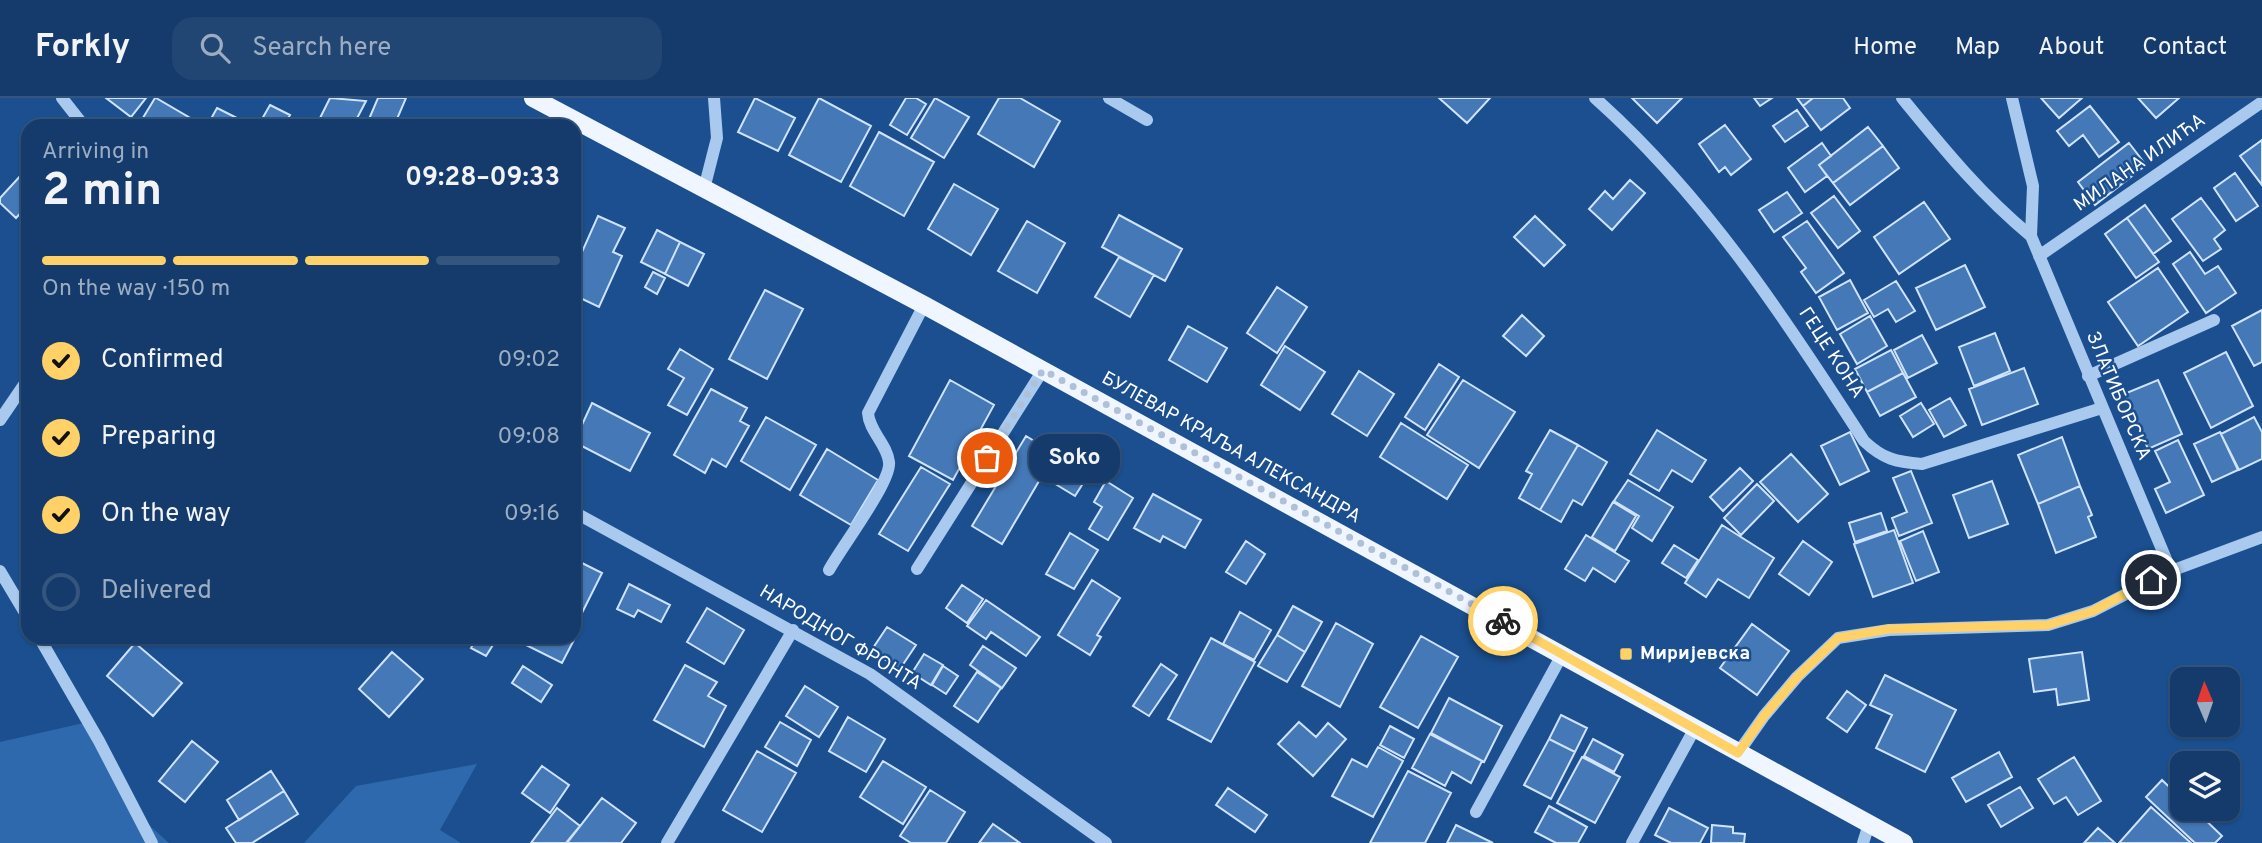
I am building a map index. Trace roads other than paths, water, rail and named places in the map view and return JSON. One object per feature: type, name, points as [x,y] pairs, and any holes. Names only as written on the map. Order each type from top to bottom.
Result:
[{"type":"main road","name":"БУЛЕВАР КРАЉА АЛЕКСАНДРА","points":[[533,98],[572,119]]},
{"type":"main road","name":"БУЛЕВАР КРАЉА АЛЕКСАНДРА","points":[[581,124],[924,305],[1563,653],[1738,753],[1904,843]]},
{"type":"street","points":[[62,98],[78,119]]},
{"type":"street","points":[[704,189],[717,138],[714,98]]},
{"type":"street","points":[[1109,98],[1147,120]]},
{"type":"street","name":"ГЕЦЕ КОНА","points":[[1595,98],[1629,128],[1684,188],[1783,314],[1864,441],[1880,456],[1897,462],[1922,464],[2102,408]]},
{"type":"street","name":"ЗЛАТИБОРСКА","points":[[1902,98],[1974,186],[2031,236]]},
{"type":"street","name":"ЗЛАТИБОРСКА","points":[[2012,98],[2033,186],[2031,236],[2171,570]]},
{"type":"street","name":"МИЛАНА ИЛИЋА","points":[[2039,256],[2262,102]]},
{"type":"street","points":[[829,570],[888,476],[888,455],[868,421],[868,413],[924,305]]},
{"type":"street","points":[[2088,376],[2214,320]]},
{"type":"street","points":[[918,569],[1043,370]]},
{"type":"street","points":[[0,421],[21,390]]},
{"type":"street","name":"НАРОДНОГ ФРОНТА","points":[[581,516],[870,674],[1106,843]]},
{"type":"street","points":[[1738,753],[1764,716],[1797,677],[1838,638],[1889,629],[2048,625],[2093,611],[2171,570],[2262,537]]},
{"type":"street","points":[[0,571],[21,606]]},
{"type":"street","points":[[667,843],[793,630]]},
{"type":"street","points":[[43,644],[99,741],[152,843]]},
{"type":"street","points":[[1476,812],[1563,653]]},
{"type":"street","points":[[1632,843],[1695,728]]},
{"type":"street","points":[[1863,843],[1869,824]]},
{"type":"place","name":"Soko","points":[[987,458]]},
{"type":"place","name":"Миријевска","points":[[1626,654]]}]
